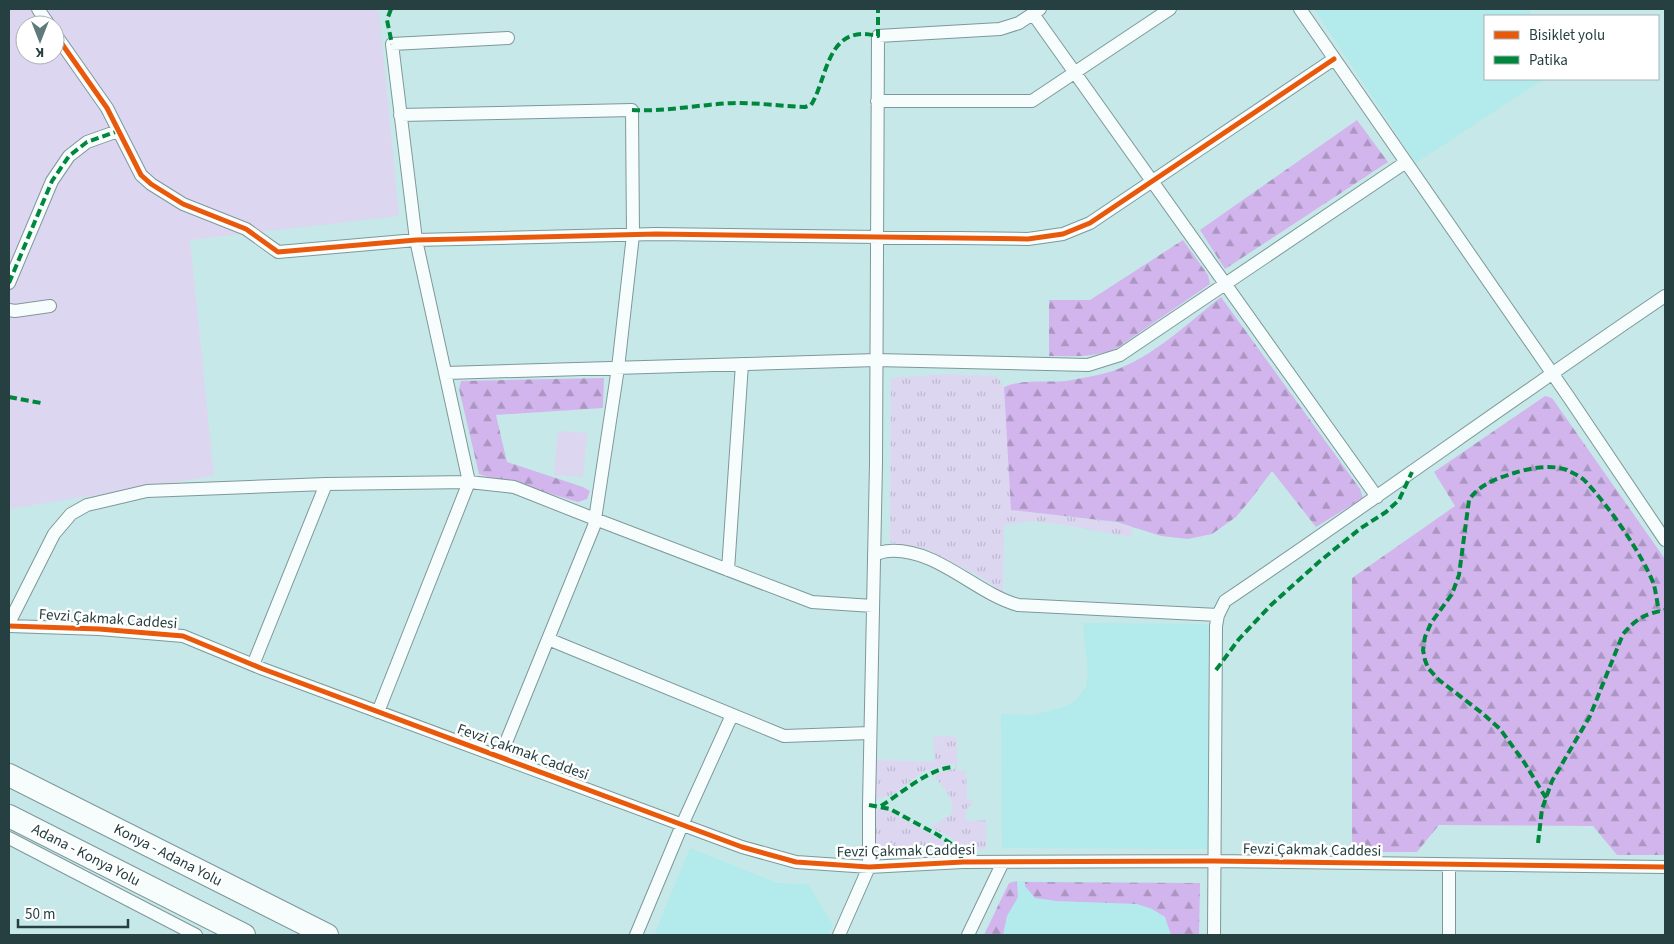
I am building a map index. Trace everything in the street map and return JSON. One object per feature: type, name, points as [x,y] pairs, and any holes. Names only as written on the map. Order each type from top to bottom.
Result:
[{"type":"highway","name":"Konya - Adana Yolu","points":[[9,775],[327,935]]},
{"type":"highway","name":"Adana - Konya Yolu","points":[[9,816],[244,935]]},
{"type":"street","points":[[877,101],[1032,101],[1170,9]]},
{"type":"street","points":[[1300,9],[1552,372],[1665,540]]},
{"type":"street","points":[[839,935],[869,867],[874,554],[878,36],[1000,29],[1019,23],[1036,11],[1075,72],[1377,497]]},
{"type":"street","points":[[378,712],[469,482],[416,240],[392,44],[508,38]]},
{"type":"street","points":[[65,48],[97,93],[142,175],[151,184],[183,204],[246,229],[278,252],[416,240],[633,235],[1028,238],[1063,234],[1090,223],[1334,59]]},
{"type":"street","points":[[400,115],[632,110],[633,235],[618,368],[594,526],[500,757]]},
{"type":"street","points":[[9,283],[52,181],[69,156],[87,142],[118,131]]},
{"type":"street","points":[[446,373],[876,360],[1088,365],[1120,355],[1406,162]]},
{"type":"street","points":[[1214,935],[1216,626],[1218,615],[1225,601],[1377,497],[1552,372],[1665,296]]},
{"type":"street","points":[[9,310],[15,311],[50,306]]},
{"type":"street","points":[[728,570],[742,364]]},
{"type":"street","points":[[9,624],[54,534],[71,514],[88,505],[147,491],[326,484],[469,482],[514,487],[595,520],[812,602],[873,606]]},
{"type":"street","points":[[253,665],[326,484]]},
{"type":"street","points":[[874,554],[889,551],[907,553],[927,559],[1018,605],[1218,615]]},
{"type":"street","name":"Fevzi Çakmak Caddesi","points":[[9,624],[183,636],[253,665],[682,825],[742,847],[796,862],[869,867],[964,862],[1213,862],[1665,867]]},
{"type":"street","points":[[548,640],[784,736],[870,733]]},
{"type":"street","points":[[636,935],[682,825],[732,715]]},
{"type":"street","points":[[9,838],[196,935]]},
{"type":"street","points":[[968,935],[1003,862]]},
{"type":"street","points":[[1449,865],[1449,935]]},
{"type":"shaded area","points":[[1314,9],[1528,9],[1532,15],[1484,15],[1484,80],[1542,80],[1416,163]]},
{"type":"shaded area","points":[[1083,623],[1208,624],[1208,849],[1002,848],[1001,714],[1033,715],[1063,707],[1075,701],[1086,687],[1088,672]]},
{"type":"shaded area","points":[[690,848],[778,883],[808,884],[833,925],[828,935],[654,935]]},
{"type":"shaded area","points":[[1012,881],[1200,883],[1199,935],[984,935],[1009,883]]},
{"type":"green space","points":[[9,9],[379,9],[399,216],[190,240],[214,476],[9,509]]},
{"type":"green space","points":[[1357,120],[1388,162],[1225,269],[1200,230]]},
{"type":"green space","points":[[1183,240],[1208,275],[1210,284],[1117,348],[1092,355],[1049,356],[1049,300],[1090,300]]},
{"type":"green space","points":[[1221,297],[1360,489],[1363,498],[1316,527],[1272,471],[1236,517],[1212,534],[1188,539],[1161,536],[1117,522],[1011,510],[1004,387],[1029,382],[1072,380],[1113,371],[1128,365],[1156,348]]},
{"type":"green space","points":[[947,374],[997,376],[1004,387],[1012,510],[1113,522],[1132,527],[1131,537],[1032,521],[1004,525],[1003,592],[981,577],[924,548],[890,542],[891,378]]},
{"type":"green space","points":[[604,378],[603,408],[496,415],[507,462],[583,487],[590,491],[587,499],[578,502],[479,474],[459,389],[461,381]]},
{"type":"green space","points":[[1545,396],[1552,398],[1665,559],[1665,855],[1617,855],[1593,826],[1439,825],[1417,852],[1352,852],[1352,578],[1455,506],[1434,472]]},
{"type":"green space","points":[[558,431],[587,433],[583,477],[554,475]]},
{"type":"green space","points":[[934,736],[957,737],[957,770],[966,771],[967,799],[972,800],[965,819],[973,821],[986,820],[986,849],[963,850],[953,839],[931,827],[951,814],[952,808],[948,794],[935,777],[935,774],[955,769],[955,763],[924,771],[892,795],[876,799],[877,760],[934,762]]},
{"type":"green space","points":[[882,809],[946,843],[949,847],[875,846],[876,810]]},
{"type":"green space","points":[[1017,881],[1018,897],[1007,916],[1003,935],[984,935],[1009,883]]},
{"type":"green space","points":[[1025,882],[1200,883],[1199,935],[1171,935],[1165,917],[1152,909],[1137,904],[1056,901],[1035,898],[1025,886]]},
{"type":"marked path","points":[[391,9],[387,20],[392,44]]},
{"type":"marked path","points":[[632,110],[658,110],[736,103],[805,107],[811,105],[829,61],[841,42],[850,36],[862,34],[878,36],[878,9]]},
{"type":"marked path","points":[[9,283],[52,181],[69,156],[87,142],[118,131]]},
{"type":"marked path","points":[[9,397],[41,403]]},
{"type":"marked path","points":[[1546,798],[1524,762],[1500,729],[1439,680],[1428,668],[1425,660],[1423,650],[1425,637],[1431,623],[1452,594],[1459,575],[1469,500],[1478,490],[1489,483],[1527,470],[1540,467],[1554,467],[1577,475],[1595,492],[1642,559],[1654,585],[1659,611]]},
{"type":"marked path","points":[[1216,670],[1239,639],[1271,605],[1320,561],[1361,528],[1386,512],[1399,500],[1412,472]]},
{"type":"marked path","points":[[1538,843],[1542,809],[1552,781],[1590,716],[1623,634],[1642,618],[1665,610]]},
{"type":"marked path","points":[[881,806],[925,776],[945,768],[954,767]]},
{"type":"marked path","points":[[869,805],[890,809],[938,835],[956,847],[963,862]]},
{"type":"cycle path","points":[[65,48],[107,108],[141,175],[151,184],[183,204],[246,229],[278,252],[416,240],[656,234],[1028,239],[1063,234],[1090,223],[1334,59]]},
{"type":"cycle path","points":[[9,626],[99,629],[183,636],[263,669],[742,847],[796,862],[869,867],[963,862],[1213,861],[1665,867]]}]
